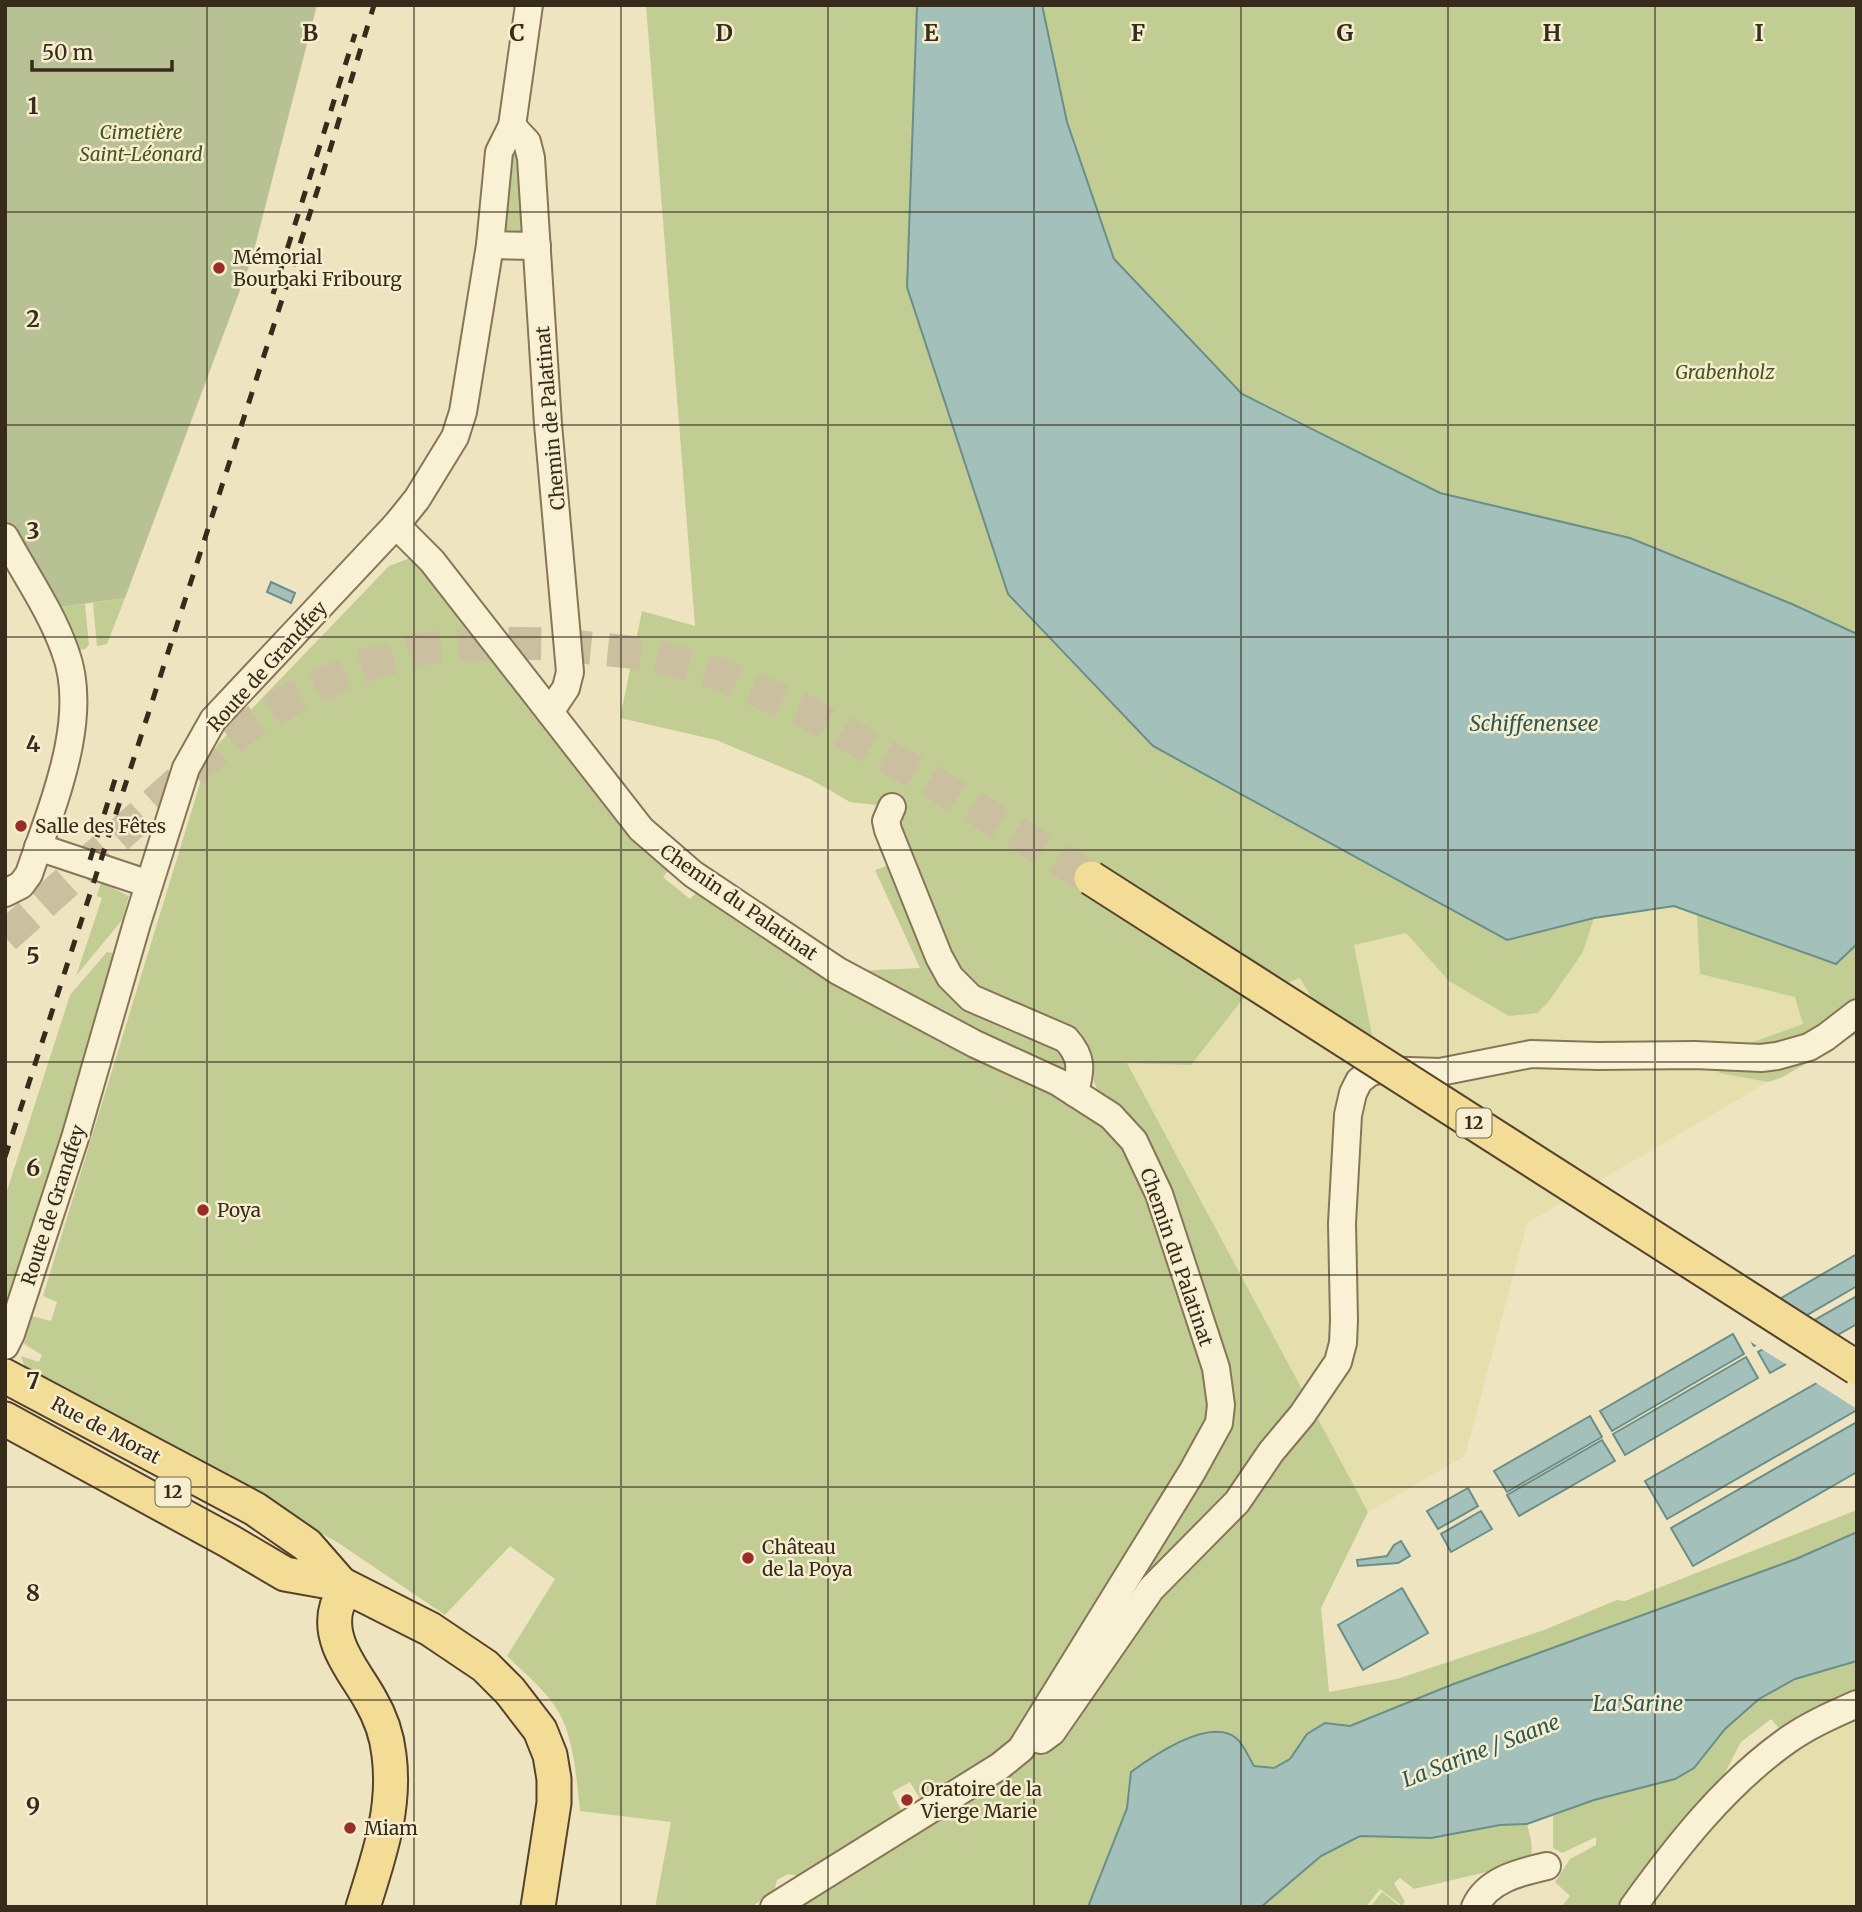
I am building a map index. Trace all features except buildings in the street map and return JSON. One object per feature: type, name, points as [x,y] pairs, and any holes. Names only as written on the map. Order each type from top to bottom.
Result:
[{"type":"main road","name":"12","points":[[1091,878],[1857,1368]]},
{"type":"main road","name":"12","points":[[6,1398],[344,1586]]},
{"type":"main road","points":[[363,1907],[383,1844],[392,1794],[385,1734],[370,1700],[349,1667],[335,1632],[337,1606],[344,1586],[430,1629],[485,1667],[510,1691],[540,1730],[550,1755],[554,1803],[538,1907]]},
{"type":"street","name":"Route de Grandfey","points":[[5,1346],[75,1138],[149,884],[186,768],[213,720],[396,526],[417,499],[458,430],[490,245],[499,152],[512,126],[529,5]]},
{"type":"street","name":"Chemin de Palatinat","points":[[512,126],[527,142],[531,158],[548,424],[570,672],[566,688],[550,712]]},
{"type":"street","points":[[490,245],[537,246]]},
{"type":"street","name":"Chemin du Palatinat","points":[[396,526],[432,561],[641,829],[693,874],[838,971],[975,1044],[1075,1093],[1111,1115],[1134,1141],[1159,1194],[1216,1368],[1222,1405],[1219,1423],[1192,1472],[1021,1749],[1000,1766],[774,1907]]},
{"type":"street","points":[[5,537],[58,634],[72,676],[70,743],[29,874],[21,885],[5,893]]},
{"type":"street","points":[[892,807],[886,821],[888,830],[950,978],[971,998],[1066,1039],[1077,1051],[1081,1069],[1075,1093]]},
{"type":"street","points":[[38,846],[149,884]]},
{"type":"street","points":[[1021,1749],[1052,1732],[1151,1588],[1237,1502],[1338,1362],[1343,1343],[1344,1320],[1342,1223],[1348,1115],[1359,1081],[1369,1073],[1389,1069],[1421,1073],[1440,1072],[1531,1054],[1761,1058],[1777,1056],[1809,1047],[1857,1013]]},
{"type":"street","points":[[1633,1907],[1702,1818],[1751,1769],[1813,1725],[1857,1704]]},
{"type":"street","points":[[1475,1907],[1479,1896],[1500,1880],[1547,1866]]},
{"type":"shaded area","points":[[1674,906],[1697,914],[1700,974],[1796,997],[1803,1024],[1719,1073],[1768,1082],[1527,1223],[1465,1456],[1368,1512],[1127,1062],[1191,1065],[1242,1000],[1300,977],[1348,1061],[1371,1035],[1354,944],[1406,933],[1449,981],[1577,959],[1583,952],[1594,918]]},
{"type":"shaded area","points":[[1857,1714],[1857,1907],[1648,1907],[1717,1818],[1763,1772],[1822,1730]]},
{"type":"green space","name":"Cimetière Saint-Léonard","points":[[5,5],[317,5],[252,258],[125,598],[54,608],[5,518]]},
{"type":"green space","points":[[646,5],[917,5],[907,287],[1507,940],[1594,918],[1583,952],[1549,1001],[1537,1013],[1509,1016],[1449,981],[1406,933],[1354,945],[1372,1035],[1348,1061],[1300,978],[1242,1000],[1191,1065],[1127,1063],[1368,1512],[1321,1608],[1329,1692],[1397,1679],[1544,1630],[1857,1510],[1857,1532],[1796,1559],[1451,1685],[1349,1726],[1325,1723],[1307,1734],[1290,1759],[1274,1768],[1254,1766],[1236,1738],[1131,1772],[1127,1808],[1088,1907],[791,1907],[1027,1763],[1013,1740],[979,1768],[922,1802],[910,1782],[892,1792],[903,1814],[801,1876],[788,1874],[777,1880],[774,1892],[751,1907],[655,1907],[671,1822],[580,1811],[574,1761],[564,1723],[548,1697],[507,1656],[555,1579],[510,1546],[445,1615],[337,1542],[36,1379],[26,1372],[21,1356],[39,1362],[42,1355],[24,1344],[32,1316],[51,1321],[57,1302],[43,1296],[205,767],[218,744],[389,566],[418,555],[673,865],[663,877],[690,899],[702,887],[1101,1098],[1090,1062],[980,994],[959,975],[892,807],[850,802],[810,779],[716,740],[620,718],[642,611],[695,626]]},
{"type":"green space","name":"Grabenholz","points":[[1042,5],[1857,5],[1857,634],[1792,604],[1630,538],[1440,493],[1242,394],[1114,259],[1067,122]]},
{"type":"green space","points":[[519,147],[529,236],[503,240],[512,149]]},
{"type":"green space","points":[[125,598],[107,644],[97,646],[93,603]]},
{"type":"green space","points":[[85,604],[89,645],[79,650],[74,647],[54,608]]},
{"type":"green space","points":[[895,863],[932,959],[1061,1045],[1070,1074],[1061,1077],[855,971],[920,968],[875,870]]},
{"type":"green space","points":[[101,882],[129,896],[122,920],[76,976],[102,898],[97,896]]},
{"type":"green space","points":[[1697,914],[1836,964],[1857,944],[1857,1034],[1781,1078],[1768,1082],[1719,1073],[1715,1056],[1803,1024],[1795,997],[1700,974]]},
{"type":"green space","points":[[107,952],[117,954],[5,1319],[5,1197],[70,995]]},
{"type":"green space","points":[[1857,1661],[1857,1690],[1816,1708],[1781,1731],[1771,1719],[1741,1742],[1720,1782],[1623,1907],[1561,1907],[1570,1896],[1555,1882],[1570,1859],[1596,1845],[1596,1837],[1562,1853],[1553,1848],[1553,1816],[1694,1768],[1725,1729],[1759,1699],[1795,1679]]},
{"type":"green space","points":[[1527,1824],[1532,1850],[1525,1863],[1414,1889],[1400,1878],[1394,1883],[1405,1902],[1402,1906],[1380,1889],[1366,1907],[1261,1907],[1321,1856],[1360,1836],[1431,1838],[1500,1825]]},
{"type":"green space","points":[[1382,1892],[1401,1907],[1370,1907]]},
{"type":"water","name":"Schiffenensee","points":[[917,5],[1042,5],[1067,122],[1114,259],[1242,394],[1440,493],[1630,538],[1792,604],[1857,634],[1857,944],[1836,964],[1674,906],[1594,918],[1507,940],[1153,746],[1008,594],[907,287]]},
{"type":"water","points":[[271,582],[295,593],[291,603],[267,592]]},
{"type":"water","points":[[1857,1254],[1857,1286],[1754,1346],[1740,1322]]},
{"type":"water","points":[[1857,1296],[1857,1324],[1770,1373],[1758,1352]]},
{"type":"water","points":[[1733,1334],[1744,1354],[1612,1431],[1600,1411]]},
{"type":"water","points":[[1746,1357],[1758,1378],[1625,1455],[1613,1434]]},
{"type":"water","points":[[1857,1360],[1857,1410],[1667,1519],[1645,1481]]},
{"type":"water","points":[[1590,1416],[1602,1437],[1507,1492],[1494,1471]]},
{"type":"water","points":[[1857,1422],[1857,1472],[1693,1566],[1671,1528]]},
{"type":"water","points":[[1602,1440],[1615,1461],[1519,1516],[1507,1495]]},
{"type":"water","points":[[1468,1488],[1478,1506],[1438,1529],[1427,1511]]},
{"type":"water","points":[[1481,1511],[1492,1529],[1451,1552],[1441,1534]]},
{"type":"water","name":"La Sarine","points":[[1857,1532],[1857,1661],[1795,1679],[1759,1699],[1725,1729],[1694,1768],[1675,1779],[1594,1800],[1527,1824],[1500,1825],[1431,1838],[1360,1836],[1321,1856],[1261,1907],[1088,1907],[1127,1808],[1131,1772],[1182,1741],[1211,1732],[1225,1733],[1239,1740],[1254,1766],[1274,1768],[1290,1759],[1307,1734],[1325,1723],[1350,1726],[1451,1685],[1796,1559]]},
{"type":"water","points":[[1401,1541],[1410,1556],[1398,1563],[1358,1566],[1357,1560],[1387,1556],[1394,1545]]},
{"type":"water","points":[[1402,1588],[1428,1633],[1363,1670],[1338,1625]]},
{"type":"pier","points":[[1777,1296],[1810,1317],[1759,1347],[1746,1339],[1737,1321]]},
{"type":"pier","points":[[1812,1318],[1841,1337],[1789,1366],[1760,1348]]},
{"type":"pier","points":[[1857,1356],[1857,1409],[1813,1381]]},
{"type":"tunnel","points":[[5,937],[191,771],[243,729],[294,697],[357,668],[420,649],[489,643],[551,644],[650,654],[718,674],[801,709],[924,777],[1091,878]]},
{"type":"railway","points":[[5,1157],[322,176],[374,5]]},
{"type":"railway","points":[[273,294],[355,34]]},
{"type":"railway","points":[[90,860],[117,773]]},
{"type":"place","name":"Mémorial Bourbaki Fribourg","points":[[219,268]]},
{"type":"place","name":"Salle des Fêtes","points":[[21,826]]},
{"type":"place","name":"Poya","points":[[203,1210]]},
{"type":"place","name":"Château de la Poya","points":[[748,1558]]},
{"type":"place","name":"Oratoire de la Vierge Marie","points":[[907,1800]]},
{"type":"place","name":"Miam","points":[[350,1828]]},
{"type":"water label","name":"La Sarine / Saane","points":[[1481,1751]]}]
